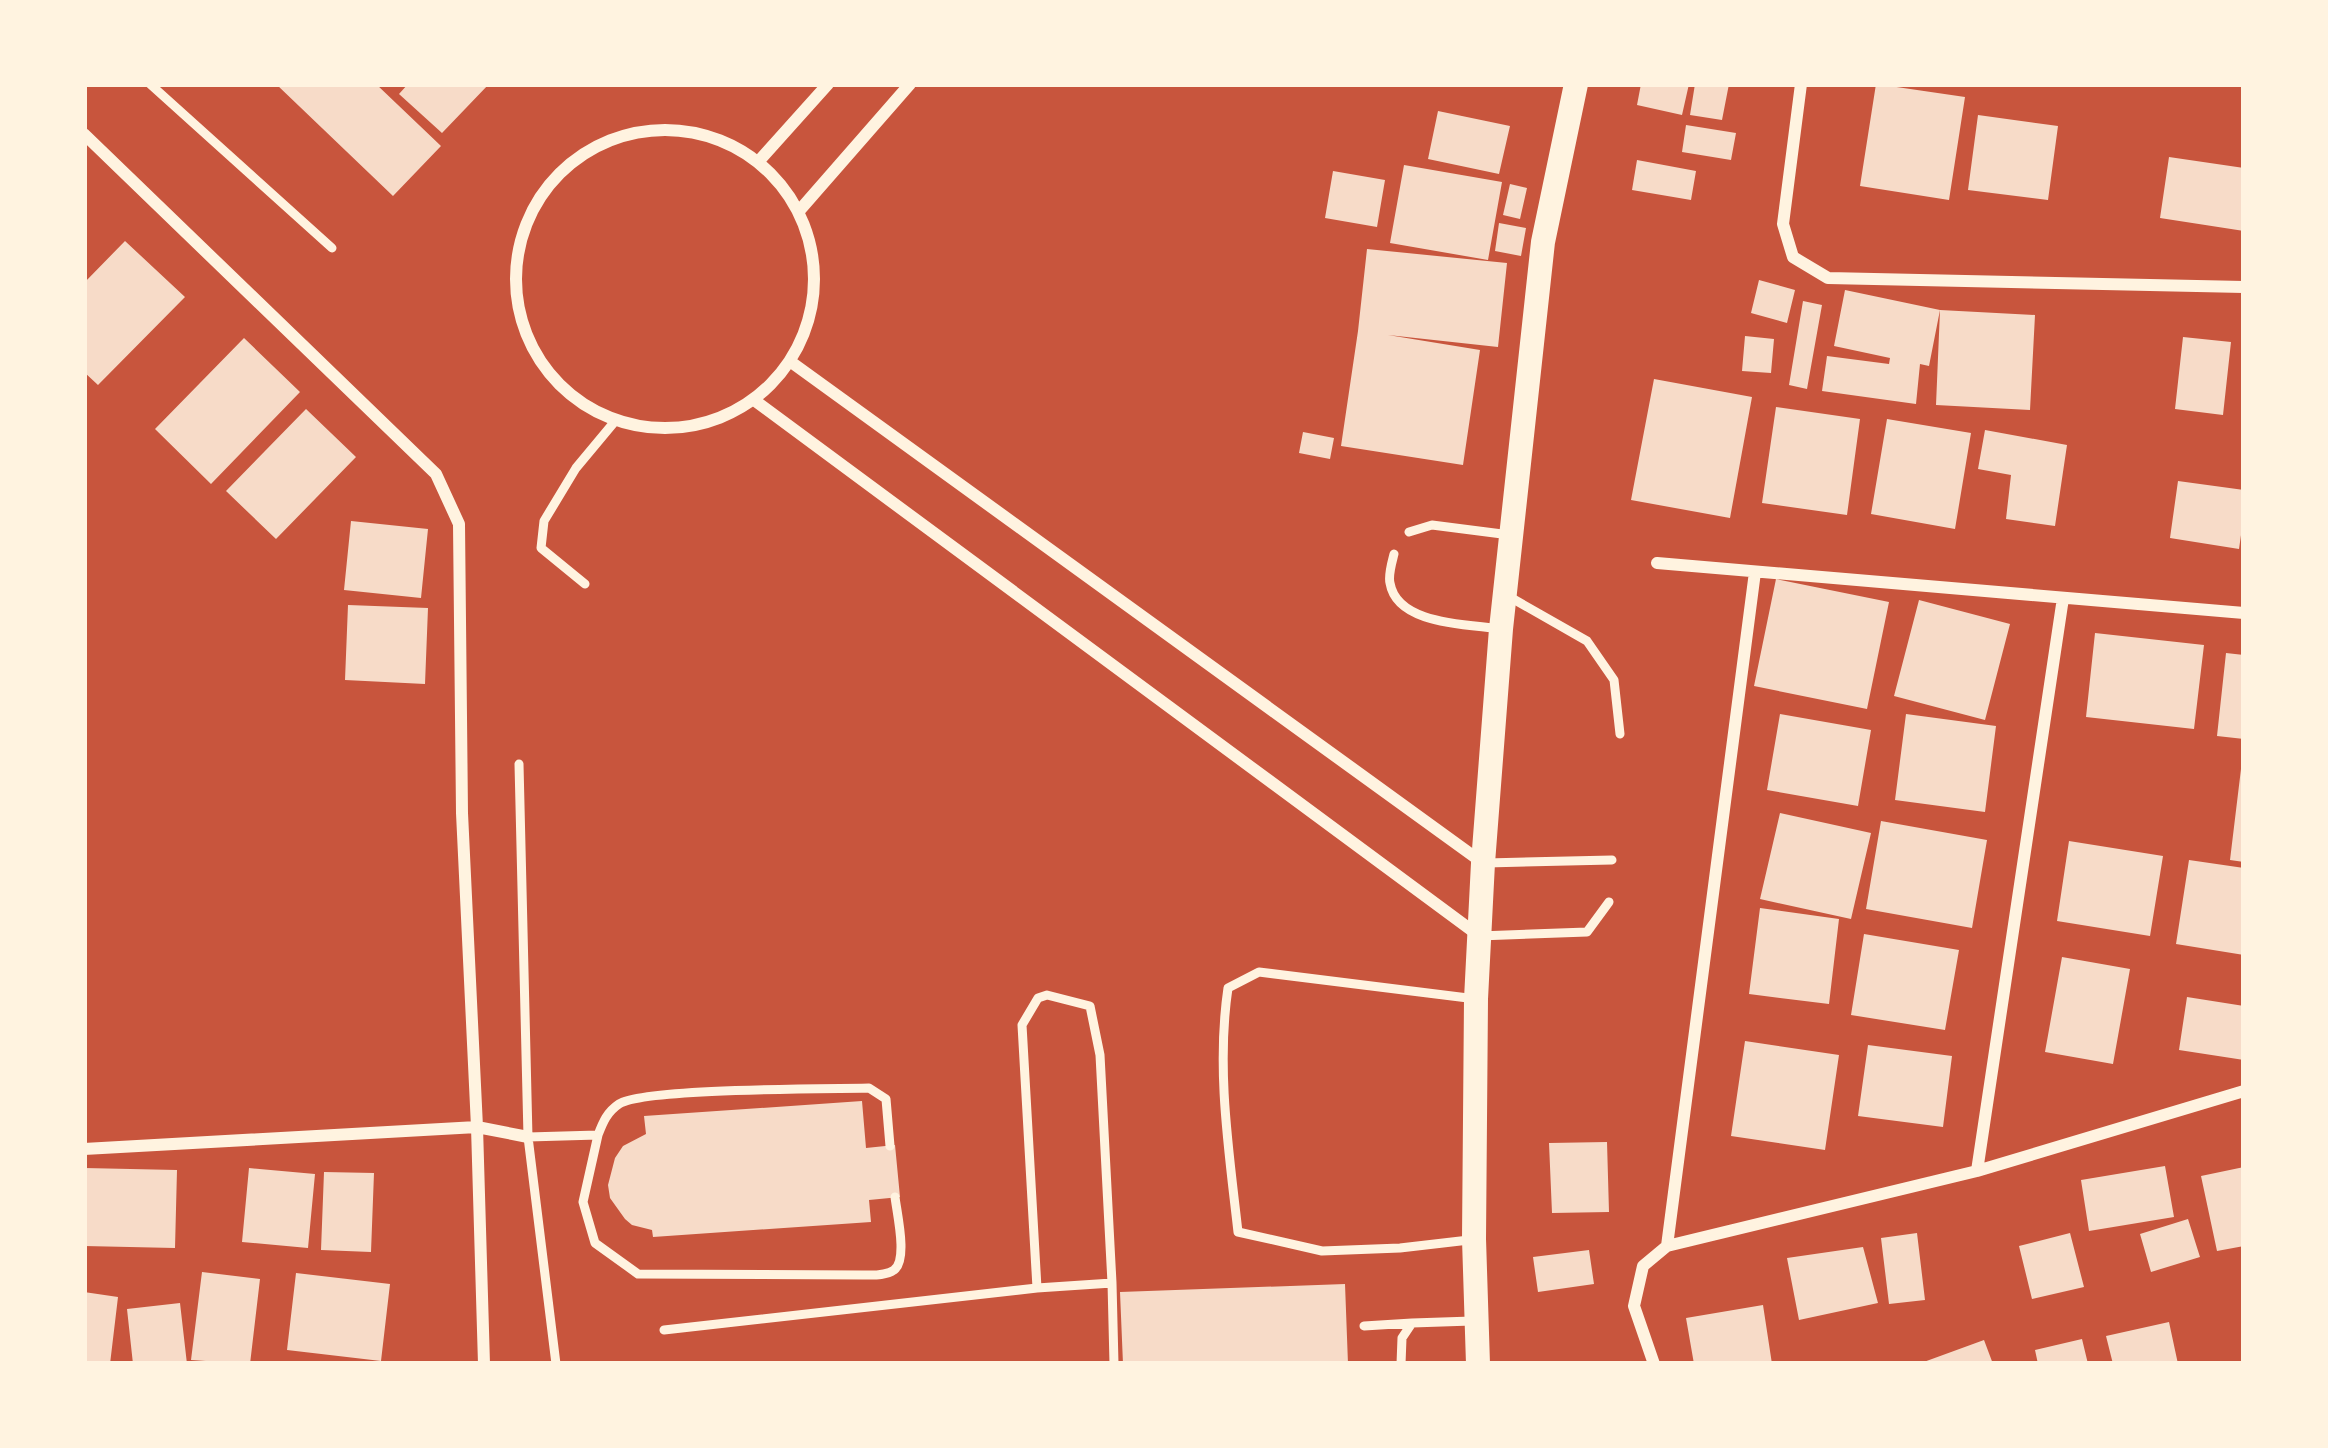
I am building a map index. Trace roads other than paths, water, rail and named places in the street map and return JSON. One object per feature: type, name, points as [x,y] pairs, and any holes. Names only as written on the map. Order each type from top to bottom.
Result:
[{"type":"main road","points":[[1478,1364],[1476,999],[1503,594],[1544,242],[1576,84]]},
{"type":"street","points":[[758,162],[829,84]]},
{"type":"street","points":[[799,211],[910,84]]},
{"type":"street","points":[[1801,84],[1783,224],[1793,257],[1828,278],[2244,287]]},
{"type":"street","points":[[678,130],[706,136],[758,162],[799,211],[814,261],[812,314],[791,362],[774,383],[728,415],[673,428],[616,420],[566,392],[531,346],[521,320],[516,277],[522,235],[550,184],[594,148],[635,134],[678,130]]},
{"type":"street","points":[[84,134],[436,474],[459,524],[462,813],[484,1364]]},
{"type":"street","points":[[791,362],[1483,863]]},
{"type":"street","points":[[754,400],[1479,936]]},
{"type":"street","points":[[1658,563],[2244,613]]},
{"type":"street","points":[[1667,1246],[1755,572]]},
{"type":"street","points":[[1976,1171],[2062,598]]},
{"type":"street","points":[[1654,1364],[1634,1306],[1642,1266],[1667,1246],[1976,1171],[2244,1091]]},
{"type":"street","points":[[84,1149],[477,1127],[528,1137]]},
{"type":"lane","points":[[151,84],[332,248]]},
{"type":"lane","points":[[584,584],[541,548],[544,521],[576,468],[616,420]]},
{"type":"lane","points":[[1409,532],[1432,525],[1510,535]]},
{"type":"lane","points":[[1394,554],[1389,582],[1400,604],[1425,619],[1501,629]]},
{"type":"lane","points":[[1503,594],[1587,641],[1614,680],[1620,734]]},
{"type":"lane","points":[[519,764],[528,1137],[556,1364]]},
{"type":"lane","points":[[1483,863],[1612,860]]},
{"type":"lane","points":[[1479,936],[1587,932],[1609,902]]},
{"type":"lane","points":[[1474,1239],[1322,1251],[1238,1232],[1224,1106],[1222,1030],[1228,988],[1259,971],[1476,999]]},
{"type":"lane","points":[[1037,1288],[1022,1025],[1038,998],[1047,995],[1090,1006],[1100,1055],[1114,1364]]},
{"type":"lane","points":[[890,1146],[886,1099],[869,1088],[669,1094],[622,1101],[604,1118],[584,1202],[595,1243],[638,1274],[863,1275],[898,1267],[902,1257],[895,1197]]},
{"type":"lane","points":[[528,1137],[598,1135]]},
{"type":"lane","points":[[664,1330],[1112,1283]]},
{"type":"lane","points":[[1364,1325],[1477,1321]]},
{"type":"lane","points":[[1401,1364],[1402,1338],[1412,1323]]}]
